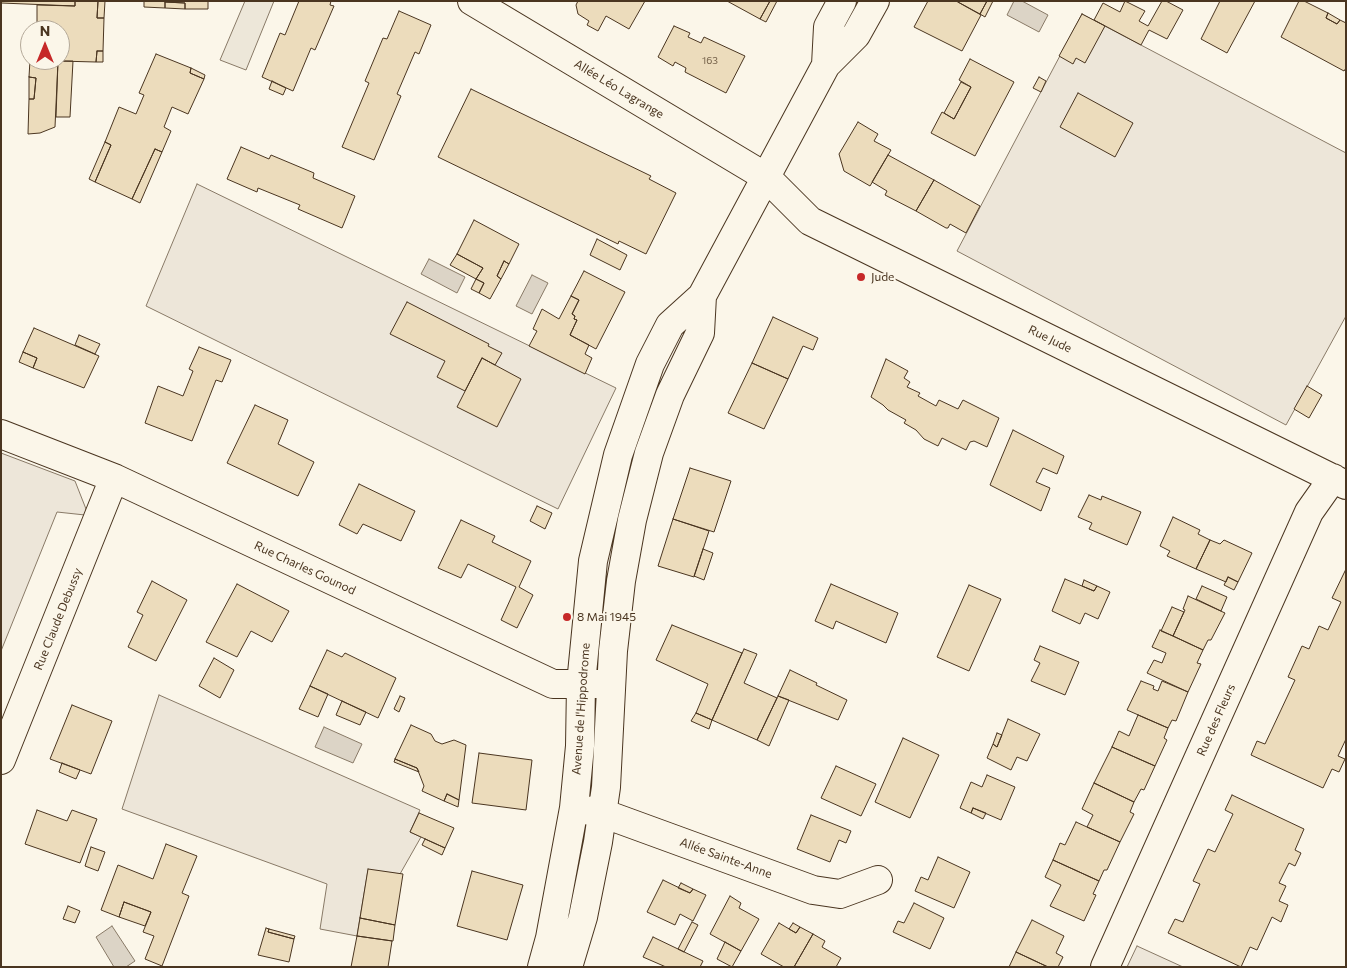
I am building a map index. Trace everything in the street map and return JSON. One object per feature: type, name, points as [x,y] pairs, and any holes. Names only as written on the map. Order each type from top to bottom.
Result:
[{"type":"street","name":"Allée Léo Lagrange","points":[[472,1],[766,177]]},
{"type":"street","points":[[826,65],[828,27],[842,1]]},
{"type":"street","points":[[568,967],[583,917],[606,787],[613,652],[621,580],[632,520],[652,445],[670,395],[700,333],[702,296],[826,65],[856,35],[875,1]]},
{"type":"street","name":"Rue Jude","points":[[766,177],[810,221],[1339,481]]},
{"type":"street","name":"Avenue de l'Hippodrome","points":[[542,967],[550,938],[574,808],[580,746],[581,684],[593,561],[618,455],[650,364],[670,325],[702,296]]},
{"type":"street","name":"Rue Charles Gounod","points":[[1,434],[114,478],[553,684],[612,684]]},
{"type":"street","name":"Rue Claude Debussy","points":[[1,760],[7,729],[114,478]]},
{"type":"street","name":"Rue des Fleurs","points":[[1105,967],[1309,512],[1339,481]]},
{"type":"street","name":"Allée Sainte-Anne","points":[[574,808],[602,813],[813,890],[840,894],[878,880]]},
{"type":"shaded area","points":[[245,1],[274,1],[246,70],[220,60]]},
{"type":"shaded area","points":[[1014,1],[1022,1],[1048,15],[1039,32],[1007,15]]},
{"type":"shaded area","points":[[1082,14],[1346,153],[1346,316],[1286,425],[957,251]]},
{"type":"shaded area","points":[[197,184],[616,388],[558,509],[146,306]]},
{"type":"shaded area","points":[[429,259],[465,277],[457,293],[421,274]]},
{"type":"shaded area","points":[[532,275],[548,283],[532,314],[516,306]]},
{"type":"shaded area","points":[[1,453],[75,481],[86,509],[85,515],[57,512],[1,651]]},
{"type":"shaded area","points":[[159,695],[420,810],[410,832],[421,837],[400,874],[368,870],[357,936],[320,929],[327,884],[122,809]]},
{"type":"shaded area","points":[[324,727],[362,744],[353,763],[315,747]]},
{"type":"shaded area","points":[[112,926],[135,961],[126,967],[114,967],[96,937]]},
{"type":"shaded area","points":[[1137,946],[1183,967],[1127,967]]},
{"type":"building","points":[[1,1],[75,1],[75,6],[1,3]]},
{"type":"building","points":[[75,1],[98,1],[97,18],[104,18],[103,51],[97,51],[96,62],[70,61],[70,20],[37,20],[37,5],[75,6]]},
{"type":"building","points":[[98,1],[105,1],[104,18],[97,18]]},
{"type":"building","points":[[144,1],[208,1],[208,9],[185,9],[185,3],[165,2],[165,8],[144,7]]},
{"type":"building","points":[[299,1],[331,1],[330,5],[334,6],[315,50],[311,48],[293,91],[262,77],[280,33],[285,35]]},
{"type":"building","points":[[578,1],[645,1],[629,29],[606,16],[598,31],[587,25],[589,21],[578,14],[576,5]]},
{"type":"building","points":[[727,1],[770,1],[760,19]]},
{"type":"building","points":[[770,1],[777,1],[766,22],[760,19]]},
{"type":"building","points":[[928,1],[956,1],[981,15],[962,51],[914,27]]},
{"type":"building","points":[[958,1],[987,1],[980,14]]},
{"type":"building","points":[[987,1],[993,1],[985,17],[980,14]]},
{"type":"building","points":[[1125,1],[1145,11],[1139,21],[1148,26],[1162,1],[1166,1],[1183,10],[1167,39],[1149,30],[1141,45],[1094,20],[1103,3],[1120,12]]},
{"type":"building","points":[[1220,1],[1255,1],[1227,53],[1201,39]]},
{"type":"building","points":[[1299,1],[1304,1],[1328,13],[1326,18],[1337,24],[1340,20],[1346,23],[1346,68],[1344,71],[1281,37]]},
{"type":"building","points":[[165,2],[185,3],[185,9],[165,8]]},
{"type":"building","points":[[399,11],[431,25],[419,54],[415,52],[397,94],[401,96],[374,160],[342,147],[369,83],[365,81],[383,38],[387,39]]},
{"type":"building","points":[[1328,13],[1340,20],[1337,24],[1326,18]]},
{"type":"building","points":[[1082,14],[1105,26],[1085,63],[1076,58],[1073,64],[1059,56]]},
{"type":"building","points":[[674,26],[690,33],[688,37],[701,43],[704,37],[745,56],[726,93],[685,72],[686,68],[675,62],[673,66],[658,57]]},
{"type":"building","points":[[97,51],[103,51],[103,62],[96,62]]},
{"type":"building","points":[[156,54],[191,68],[190,73],[204,79],[188,114],[172,107],[164,127],[171,131],[162,152],[155,149],[132,199],[95,182],[111,145],[105,142],[119,107],[136,114],[144,95],[139,93]]},
{"type":"building","points":[[970,59],[1014,82],[975,156],[931,133],[942,112],[954,119],[971,87],[959,80]]},
{"type":"building","points":[[70,61],[73,61],[70,117],[56,117],[58,70],[70,70]]},
{"type":"building","points":[[191,68],[205,75],[204,79],[190,73]]},
{"type":"building","points":[[29,70],[58,70],[55,127],[40,133],[28,134],[29,99],[34,99],[36,78],[29,77]]},
{"type":"building","points":[[29,77],[36,78],[34,99],[29,99]]},
{"type":"building","points":[[1039,77],[1046,81],[1041,92],[1033,88]]},
{"type":"building","points":[[272,81],[286,88],[283,95],[269,89]]},
{"type":"building","points":[[961,82],[971,87],[954,119],[944,113]]},
{"type":"building","points":[[471,89],[651,176],[649,179],[676,193],[646,254],[619,241],[618,244],[438,157]]},
{"type":"building","points":[[1078,93],[1133,123],[1115,157],[1060,127]]},
{"type":"building","points":[[858,122],[878,134],[874,141],[891,150],[870,186],[844,171],[839,154]]},
{"type":"building","points":[[105,142],[111,145],[95,182],[89,179]]},
{"type":"building","points":[[241,147],[269,159],[271,155],[314,173],[313,178],[355,196],[342,228],[298,209],[300,205],[258,188],[257,192],[227,179]]},
{"type":"building","points":[[155,149],[162,152],[140,203],[132,199]]},
{"type":"building","points":[[888,155],[934,180],[916,211],[885,195],[887,191],[872,182]]},
{"type":"building","points":[[934,180],[980,206],[966,233],[950,224],[946,228],[916,211]]},
{"type":"building","points":[[474,220],[519,244],[509,264],[504,261],[497,276],[501,279],[490,299],[479,293],[484,283],[476,279],[483,268],[457,254]]},
{"type":"building","points":[[597,239],[627,255],[620,270],[590,255]]},
{"type":"building","points":[[457,254],[483,268],[476,279],[450,265]]},
{"type":"building","points":[[504,261],[509,264],[501,279],[497,276]]},
{"type":"building","points":[[584,271],[625,292],[596,349],[570,335],[577,320],[574,319],[575,316],[572,314],[579,300],[571,296]]},
{"type":"building","points":[[476,279],[484,283],[479,293],[471,289]]},
{"type":"building","points":[[571,296],[579,300],[572,314],[575,316],[574,319],[577,320],[570,335],[589,345],[585,354],[592,358],[585,374],[529,346],[537,331],[533,329],[542,309],[559,319]]},
{"type":"building","points":[[407,302],[489,344],[488,346],[502,353],[495,365],[482,358],[465,391],[437,377],[445,361],[390,334]]},
{"type":"building","points":[[773,317],[818,338],[813,350],[803,346],[788,379],[752,363]]},
{"type":"building","points":[[34,328],[99,356],[84,388],[33,368],[37,358],[23,352]]},
{"type":"building","points":[[79,335],[100,344],[95,354],[75,345]]},
{"type":"building","points":[[199,347],[231,360],[222,382],[216,380],[192,441],[145,423],[158,386],[183,396],[193,371],[189,369]]},
{"type":"building","points":[[23,352],[37,358],[33,368],[19,362]]},
{"type":"building","points":[[482,358],[521,379],[497,427],[457,407]]},
{"type":"building","points":[[886,359],[908,371],[904,378],[910,382],[907,387],[920,393],[918,396],[936,406],[939,400],[958,409],[963,400],[999,418],[987,447],[974,441],[970,442],[966,450],[942,438],[938,446],[924,439],[916,430],[904,423],[906,420],[888,410],[871,397]]},
{"type":"building","points":[[752,363],[788,379],[764,429],[728,413]]},
{"type":"building","points":[[1307,386],[1322,395],[1309,418],[1294,409]]},
{"type":"building","points":[[255,405],[288,420],[278,444],[314,462],[298,496],[227,463]]},
{"type":"building","points":[[1013,430],[1064,456],[1057,474],[1043,468],[1036,482],[1050,488],[1041,511],[990,485]]},
{"type":"building","points":[[690,468],[731,481],[714,532],[673,519]]},
{"type":"building","points":[[359,484],[415,511],[401,541],[363,524],[357,534],[339,525]]},
{"type":"building","points":[[1089,495],[1101,500],[1102,496],[1141,512],[1127,545],[1089,529],[1092,523],[1078,517]]},
{"type":"building","points":[[537,506],[552,513],[545,529],[530,521]]},
{"type":"building","points":[[1173,517],[1200,530],[1198,534],[1210,540],[1196,569],[1167,556],[1170,551],[1160,546]]},
{"type":"building","points":[[673,519],[709,531],[694,577],[658,566]]},
{"type":"building","points":[[461,520],[495,536],[492,542],[531,561],[519,587],[533,595],[517,628],[501,620],[516,587],[468,564],[461,578],[438,568]]},
{"type":"building","points":[[1210,540],[1220,544],[1224,540],[1252,553],[1238,582],[1228,577],[1226,582],[1196,569]]},
{"type":"building","points":[[703,549],[713,553],[704,580],[694,576]]},
{"type":"building","points":[[1346,569],[1346,739],[1338,756],[1345,759],[1339,772],[1332,769],[1323,788],[1251,755],[1257,741],[1265,744],[1295,680],[1288,677],[1302,646],[1309,649],[1319,626],[1328,630],[1341,602],[1332,598]]},
{"type":"building","points":[[1228,577],[1238,582],[1234,590],[1224,585]]},
{"type":"building","points":[[1065,579],[1094,591],[1097,586],[1110,592],[1098,619],[1085,613],[1080,624],[1052,611]]},
{"type":"building","points":[[1084,580],[1097,586],[1094,591],[1082,586]]},
{"type":"building","points":[[152,581],[187,600],[156,661],[128,647],[143,615],[137,612]]},
{"type":"building","points":[[237,584],[289,611],[272,642],[251,631],[237,657],[206,642]]},
{"type":"building","points":[[831,584],[898,613],[886,643],[836,621],[833,629],[815,621]]},
{"type":"building","points":[[969,585],[1001,599],[969,671],[937,657]]},
{"type":"building","points":[[1202,586],[1227,597],[1221,611],[1196,599]]},
{"type":"building","points":[[1188,596],[1225,613],[1211,640],[1208,640],[1203,650],[1173,636],[1185,610],[1183,609]]},
{"type":"building","points":[[1172,607],[1184,612],[1173,636],[1161,631]]},
{"type":"building","points":[[672,625],[742,653],[712,720],[696,713],[708,684],[656,660]]},
{"type":"building","points":[[1160,630],[1203,650],[1197,663],[1201,664],[1188,692],[1147,673],[1154,660],[1162,663],[1166,653],[1152,647]]},
{"type":"building","points":[[1040,646],[1079,662],[1065,695],[1031,681],[1040,663],[1034,660]]},
{"type":"building","points":[[744,649],[757,654],[744,683],[777,698],[757,740],[712,720]]},
{"type":"building","points":[[327,650],[342,657],[345,653],[396,678],[378,718],[310,686]]},
{"type":"building","points":[[214,658],[234,670],[220,698],[199,686]]},
{"type":"building","points":[[790,670],[847,700],[838,720],[778,696]]},
{"type":"building","points":[[1141,681],[1154,686],[1153,689],[1158,691],[1162,681],[1188,692],[1176,721],[1172,720],[1168,728],[1127,710]]},
{"type":"building","points":[[310,686],[328,694],[318,717],[299,709]]},
{"type":"building","points":[[400,696],[405,698],[399,712],[394,709]]},
{"type":"building","points":[[778,696],[789,700],[769,746],[757,740]]},
{"type":"building","points":[[342,701],[366,712],[360,725],[336,715]]},
{"type":"building","points":[[72,705],[112,721],[91,774],[50,759]]},
{"type":"building","points":[[696,713],[712,720],[709,729],[691,721]]},
{"type":"building","points":[[1138,715],[1168,728],[1164,738],[1167,740],[1155,766],[1112,747],[1119,731],[1129,736]]},
{"type":"building","points":[[1008,719],[1040,734],[1027,761],[1017,757],[1011,770],[987,758],[993,744],[997,747]]},
{"type":"building","points":[[411,725],[431,734],[435,741],[442,744],[454,740],[466,745],[459,800],[447,794],[444,801],[422,791],[424,786],[417,768],[395,759]]},
{"type":"building","points":[[997,733],[1002,735],[997,747],[993,744]]},
{"type":"building","points":[[903,738],[939,755],[910,818],[875,802]]},
{"type":"building","points":[[1112,747],[1155,766],[1144,790],[1141,789],[1134,802],[1094,783]]},
{"type":"building","points":[[479,753],[532,760],[526,810],[472,803]]},
{"type":"building","points":[[395,759],[417,768],[419,772],[394,762]]},
{"type":"building","points":[[62,763],[80,770],[76,779],[59,772]]},
{"type":"building","points":[[836,766],[876,784],[861,816],[821,798]]},
{"type":"building","points":[[987,775],[1015,787],[1001,820],[973,808],[971,813],[960,808],[971,782],[982,787]]},
{"type":"building","points":[[1094,783],[1134,802],[1130,812],[1134,814],[1120,842],[1087,827],[1093,815],[1082,809]]},
{"type":"building","points":[[447,794],[459,800],[458,807],[444,801]]},
{"type":"building","points":[[1232,795],[1304,829],[1295,850],[1301,853],[1295,866],[1289,863],[1279,883],[1286,886],[1279,901],[1288,905],[1281,922],[1272,917],[1257,950],[1250,947],[1241,967],[1168,933],[1175,919],[1183,922],[1200,884],[1193,881],[1208,849],[1215,852],[1233,814],[1225,810]]},
{"type":"building","points":[[973,808],[986,813],[983,819],[971,813]]},
{"type":"building","points":[[37,810],[67,821],[72,810],[97,819],[80,863],[25,844]]},
{"type":"building","points":[[419,813],[454,828],[445,848],[410,832]]},
{"type":"building","points":[[811,815],[851,831],[846,843],[839,840],[830,862],[797,849]]},
{"type":"building","points":[[1076,822],[1120,842],[1107,870],[1104,870],[1099,881],[1053,860],[1060,843],[1065,845]]},
{"type":"building","points":[[425,839],[445,848],[442,855],[422,845]]},
{"type":"building","points":[[166,844],[197,856],[182,893],[189,896],[162,966],[145,959],[154,936],[143,932],[151,912],[124,902],[119,917],[101,910],[118,865],[153,879]]},
{"type":"building","points":[[91,847],[105,852],[98,871],[85,866]]},
{"type":"building","points":[[938,857],[970,872],[954,908],[915,891],[921,877],[928,880]]},
{"type":"building","points":[[1053,860],[1099,881],[1093,894],[1096,895],[1084,921],[1050,906],[1061,885],[1045,877]]},
{"type":"building","points":[[368,869],[403,874],[395,925],[360,918]]},
{"type":"building","points":[[472,871],[523,885],[507,940],[457,926]]},
{"type":"building","points":[[663,880],[690,893],[693,889],[706,895],[693,921],[680,914],[675,925],[647,912]]},
{"type":"building","points":[[681,883],[693,889],[690,893],[678,888]]},
{"type":"building","points":[[730,896],[741,903],[739,908],[759,919],[741,951],[710,934]]},
{"type":"building","points":[[124,902],[151,912],[145,926],[119,917]]},
{"type":"building","points":[[914,903],[944,918],[930,949],[893,932],[898,921],[904,923]]},
{"type":"building","points":[[68,906],[80,911],[75,923],[63,919]]},
{"type":"building","points":[[360,918],[395,925],[393,941],[357,936]]},
{"type":"building","points":[[1032,920],[1064,936],[1056,953],[1063,957],[1058,967],[1048,967],[1016,952]]},
{"type":"building","points":[[692,922],[698,925],[684,952],[678,949]]},
{"type":"building","points":[[779,923],[796,933],[800,927],[813,934],[794,967],[784,967],[761,954]]},
{"type":"building","points":[[793,923],[800,927],[796,933],[789,929]]},
{"type":"building","points":[[266,928],[269,929],[268,932],[294,939],[289,962],[258,955]]},
{"type":"building","points":[[269,929],[295,936],[294,939],[268,932]]},
{"type":"building","points":[[813,934],[825,941],[822,947],[841,958],[836,967],[794,967]]},
{"type":"building","points":[[357,936],[392,941],[388,967],[351,967]]},
{"type":"building","points":[[653,937],[703,961],[700,967],[666,967],[643,957]]},
{"type":"building","points":[[725,942],[741,951],[732,967],[717,959]]},
{"type":"building","points":[[1016,952],[1048,967],[1009,967]]},
{"type":"place","name":"Jude","points":[[861,277]]},
{"type":"place","name":"8 Mai 1945","points":[[567,617]]}]
